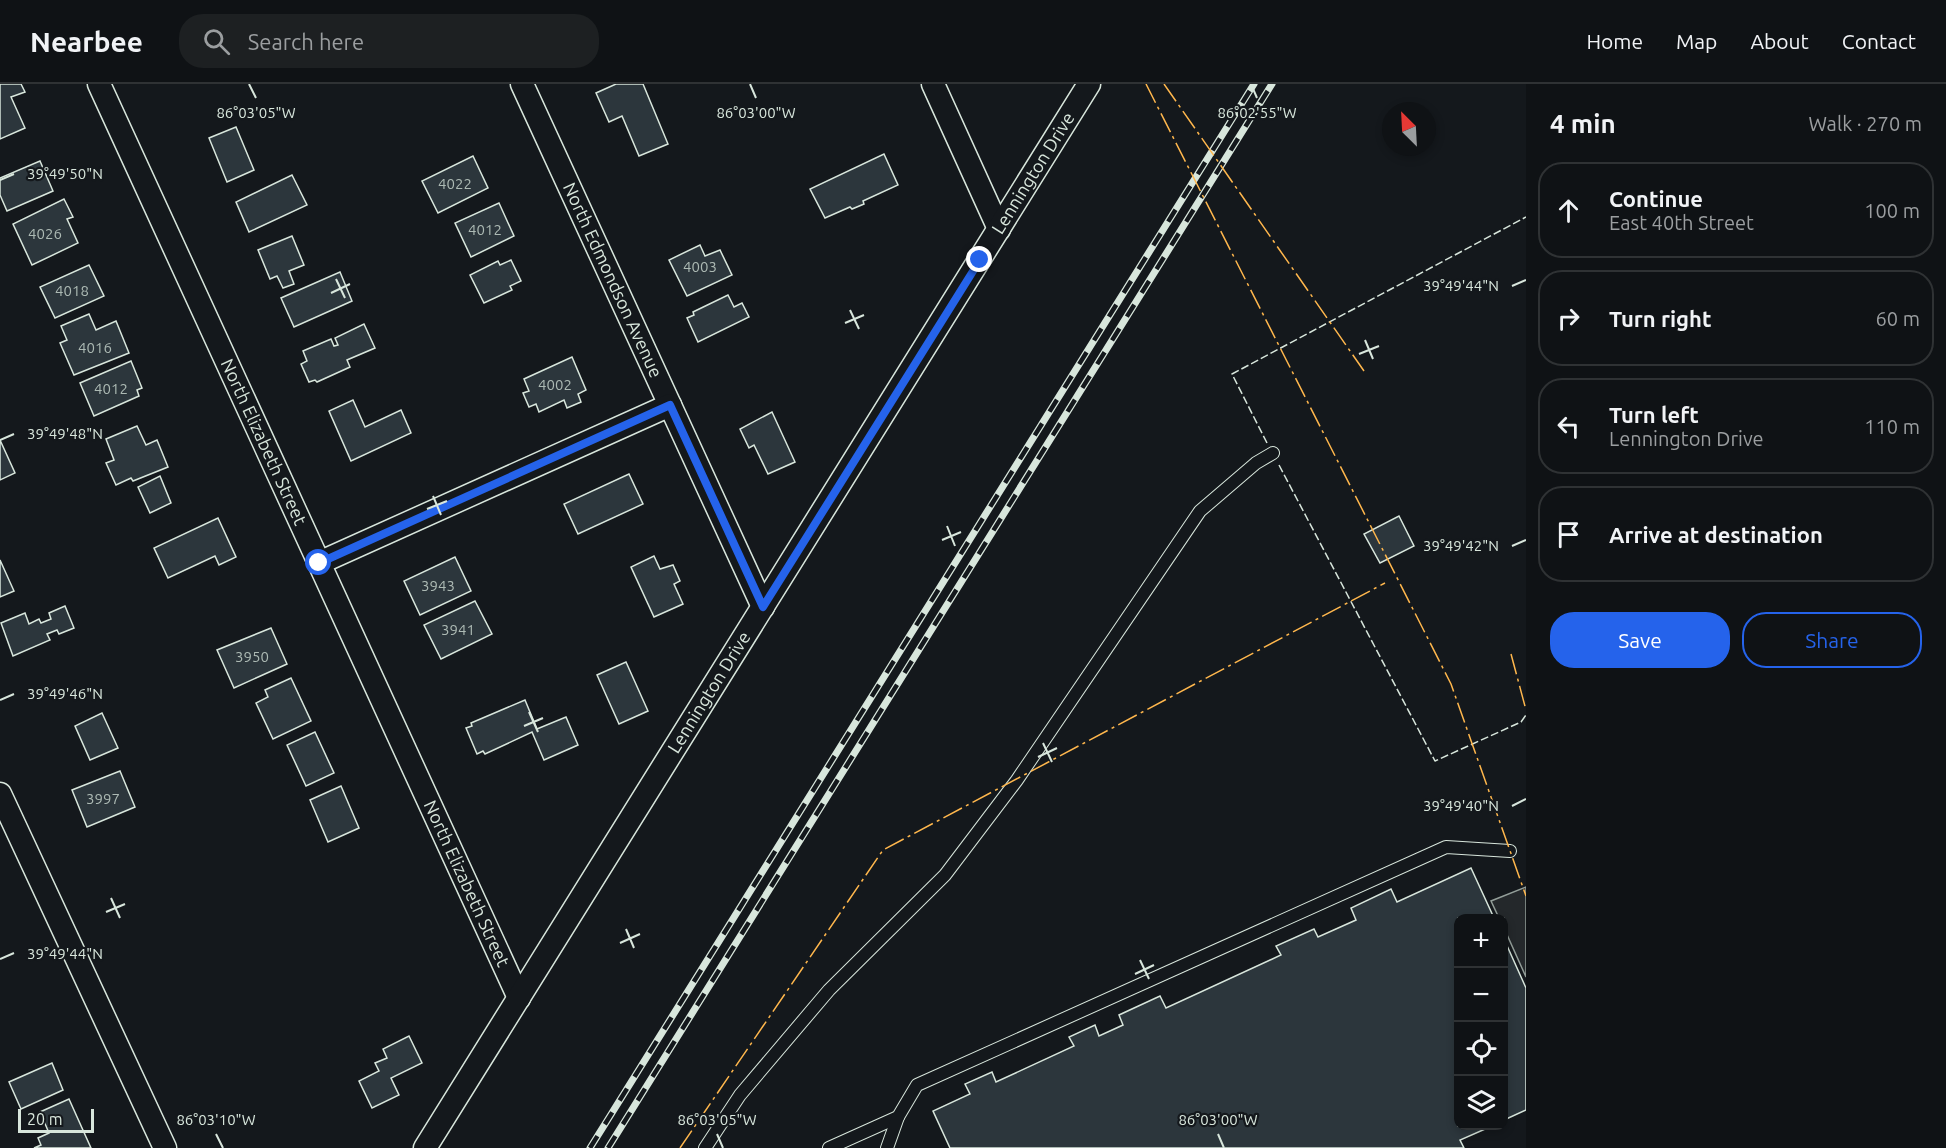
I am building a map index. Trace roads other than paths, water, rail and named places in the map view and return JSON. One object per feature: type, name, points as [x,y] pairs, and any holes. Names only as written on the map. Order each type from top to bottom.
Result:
[{"type":"street","name":"North Elizabeth Street","points":[[99,84],[519,998]]},
{"type":"street","name":"North Edmondson Avenue","points":[[522,84],[763,607]]},
{"type":"street","points":[[933,84],[999,229]]},
{"type":"street","name":"Lennington Drive","points":[[425,1148],[1089,84]]},
{"type":"street","points":[[319,563],[670,405]]},
{"type":"street","points":[[0,794],[165,1148]]},
{"type":"lane","points":[[705,1148],[740,1095],[829,990],[945,875],[1017,780],[1200,511],[1256,463],[1273,453]]},
{"type":"lane","points":[[886,1148],[898,1117],[917,1085],[1446,847],[1510,851]]},
{"type":"lane","points":[[829,1148],[898,1117]]},
{"type":"railway","points":[[590,1148],[1254,84]]},
{"type":"railway","points":[[608,1148],[1272,84]]}]
